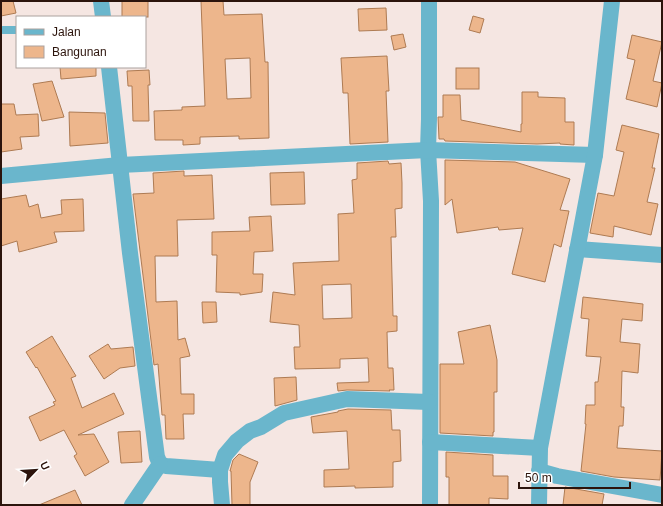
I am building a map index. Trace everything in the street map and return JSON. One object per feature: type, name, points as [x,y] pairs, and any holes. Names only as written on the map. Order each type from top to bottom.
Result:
[{"type":"street","points":[[101,1],[103,16]]},
{"type":"street","points":[[429,1],[428,150],[431,201],[429,402],[430,505]]},
{"type":"street","points":[[539,505],[540,448],[595,154],[612,1]]},
{"type":"street","points":[[109,68],[130,253],[157,458],[160,464],[166,466],[220,470]]},
{"type":"street","points":[[1,176],[120,165],[428,150],[595,154]]},
{"type":"street","points":[[577,249],[662,255]]},
{"type":"street","points":[[222,505],[220,470],[225,455],[237,441],[250,431],[261,427],[284,413],[347,398],[429,402]]},
{"type":"street","points":[[430,442],[540,448]]},
{"type":"street","points":[[132,505],[160,464]]},
{"type":"street","points":[[539,471],[557,476],[662,495]]},
{"type":"lane","points":[[3,30],[16,30]]},
{"type":"building","points":[[1,1],[13,1],[16,13],[1,16]]},
{"type":"building","points":[[122,1],[148,1],[148,17],[122,16]]},
{"type":"building","points":[[201,1],[223,1],[224,15],[262,14],[265,62],[268,62],[269,138],[239,139],[239,136],[200,137],[200,144],[183,145],[183,140],[155,140],[154,111],[182,110],[182,107],[205,106]],"holes":[[[250,58],[251,98],[227,99],[225,59]]]},
{"type":"building","points":[[386,8],[387,30],[359,31],[358,9]]},
{"type":"building","points":[[473,16],[484,19],[480,33],[469,30]]},
{"type":"building","points":[[403,34],[406,47],[394,50],[391,36]]},
{"type":"building","points":[[632,35],[662,42],[653,81],[662,83],[657,107],[626,99],[635,60],[627,58]]},
{"type":"building","points":[[387,56],[389,91],[386,91],[388,142],[350,144],[348,93],[343,93],[341,58]]},
{"type":"building","points":[[60,68],[96,68],[96,76],[61,79]]},
{"type":"building","points":[[456,68],[479,68],[479,89],[456,89]]},
{"type":"building","points":[[149,70],[149,121],[133,121],[132,86],[128,86],[127,71]]},
{"type":"building","points":[[52,81],[64,117],[42,121],[33,84]]},
{"type":"building","points":[[522,92],[538,92],[538,97],[565,98],[565,122],[574,122],[574,145],[560,143],[537,144],[445,141],[444,139],[439,139],[438,117],[443,117],[443,95],[460,95],[461,120],[521,132]]},
{"type":"building","points":[[1,104],[14,104],[16,115],[38,114],[39,136],[20,137],[22,149],[1,152]]},
{"type":"building","points":[[69,112],[105,113],[108,143],[70,146]]},
{"type":"building","points":[[622,125],[659,134],[652,168],[655,168],[647,202],[658,204],[651,235],[614,226],[613,237],[590,233],[598,193],[614,196],[624,152],[616,150]]},
{"type":"building","points":[[445,160],[515,162],[570,179],[560,210],[569,211],[561,247],[554,244],[545,282],[512,274],[523,228],[499,230],[498,227],[457,233],[452,199],[445,205]]},
{"type":"building","points":[[388,161],[389,164],[401,163],[402,208],[395,209],[396,237],[391,237],[393,316],[397,316],[397,331],[387,332],[388,368],[393,368],[394,390],[389,390],[390,391],[338,391],[337,383],[369,382],[368,358],[340,359],[340,368],[295,369],[294,347],[300,347],[299,325],[270,322],[273,292],[295,295],[293,263],[339,261],[338,214],[354,213],[352,180],[357,179],[357,163]],"holes":[[[351,284],[352,318],[323,319],[322,285]]]},
{"type":"building","points":[[184,171],[184,176],[212,175],[214,219],[177,220],[178,256],[155,256],[156,302],[177,301],[178,340],[185,338],[190,356],[180,358],[181,394],[194,394],[194,414],[183,414],[184,439],[166,439],[165,415],[162,415],[158,364],[154,365],[133,194],[154,193],[153,173]]},
{"type":"building","points":[[304,172],[305,204],[271,205],[270,173]]},
{"type":"building","points":[[26,195],[29,207],[38,204],[41,218],[62,214],[61,200],[83,199],[84,231],[54,232],[57,242],[19,252],[17,241],[1,246],[1,199]]},
{"type":"building","points":[[271,216],[273,251],[254,252],[253,274],[263,274],[262,292],[240,295],[240,293],[216,292],[217,255],[212,255],[212,232],[250,231],[249,217]]},
{"type":"building","points":[[583,297],[643,304],[642,321],[622,319],[620,342],[640,344],[638,373],[622,371],[621,407],[624,407],[623,426],[619,426],[617,448],[662,451],[660,480],[614,477],[581,471],[586,424],[586,405],[595,405],[595,382],[598,382],[601,357],[586,356],[589,319],[581,318]]},
{"type":"building","points":[[202,302],[216,302],[217,322],[203,323]]},
{"type":"building","points":[[490,325],[497,360],[497,392],[494,392],[493,436],[440,433],[440,364],[464,364],[458,332]]},
{"type":"building","points":[[52,336],[76,376],[71,378],[82,408],[114,393],[124,414],[78,435],[94,434],[109,462],[85,476],[74,456],[77,454],[64,430],[40,441],[29,417],[55,405],[53,402],[56,401],[37,367],[36,368],[26,352]]},
{"type":"building","points":[[108,344],[111,349],[133,347],[135,366],[120,368],[104,379],[89,356]]},
{"type":"building","points":[[296,377],[297,400],[275,406],[274,378]]},
{"type":"building","points":[[348,409],[391,410],[392,430],[400,430],[401,461],[393,462],[393,487],[324,487],[324,470],[349,469],[347,431],[313,433],[311,417]]},
{"type":"building","points":[[140,431],[142,462],[121,463],[118,432]]},
{"type":"building","points":[[446,452],[493,455],[493,476],[508,476],[508,499],[489,498],[489,505],[449,505],[449,477],[446,477]]},
{"type":"building","points":[[239,454],[258,462],[250,482],[250,505],[232,505],[230,471],[233,460]]},
{"type":"building","points":[[565,487],[604,494],[602,505],[563,505]]},
{"type":"building","points":[[75,490],[82,505],[39,505]]}]
